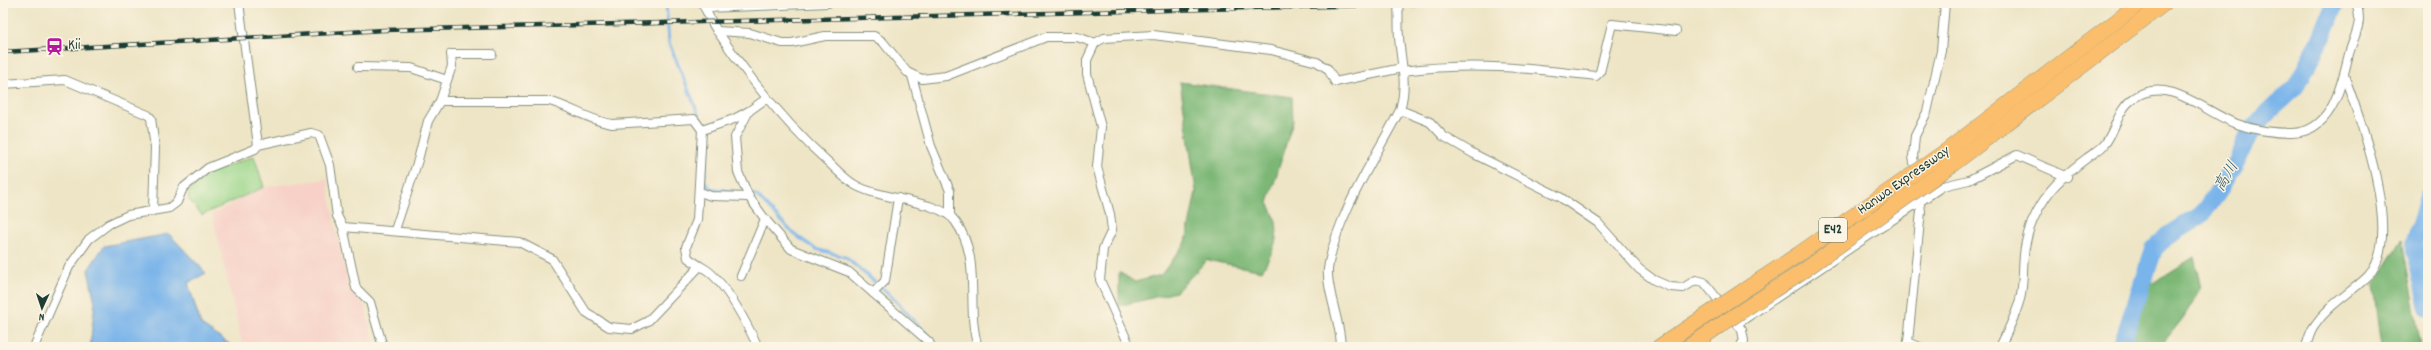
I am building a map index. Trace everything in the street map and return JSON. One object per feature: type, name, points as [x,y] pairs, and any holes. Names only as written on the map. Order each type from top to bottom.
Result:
[{"type":"highway","name":"Hanwa Expressway","points":[[1688,347],[1732,322],[1806,270],[2140,3]]},
{"type":"highway","name":"Hanwa Expressway","points":[[1660,347],[1949,157],[2165,3]]},
{"type":"street","points":[[239,3],[258,145]]},
{"type":"street","points":[[824,3],[704,5],[717,31],[767,98],[810,146],[852,183],[950,216]]},
{"type":"street","points":[[1341,347],[1341,332],[1328,270],[1348,210],[1400,110],[1406,80],[1403,69],[1398,3]]},
{"type":"street","points":[[1920,347],[1908,342],[1920,202],[1914,157],[1915,136],[1927,112],[1941,52],[1945,3]]},
{"type":"street","points":[[2000,347],[2013,322],[2020,296],[2026,242],[2035,216],[2047,195],[2104,145],[2118,116],[2133,98],[2151,90],[2176,94],[2193,101],[2213,114],[2261,131],[2294,133],[2313,128],[2323,120],[2331,109],[2344,75],[2350,51],[2359,32],[2360,16],[2356,3]]},
{"type":"street","points":[[1130,347],[1100,280],[1102,250],[1112,230],[1110,214],[1097,167],[1101,127],[1087,74],[1087,60],[1095,43],[1104,38],[1152,35],[1271,50],[1317,62],[1328,69],[1335,82],[1403,69],[1472,65],[1518,67],[1596,76],[1600,72],[1612,24],[1676,31]]},
{"type":"street","points":[[717,31],[750,33],[782,43],[792,43],[825,36],[874,36],[884,42],[907,72],[912,76],[922,79],[946,76],[1046,37],[1077,37],[1095,43]]},
{"type":"street","points":[[395,230],[418,160],[428,121],[440,100],[452,66],[451,54],[492,54]]},
{"type":"street","points":[[358,67],[411,68],[447,80]]},
{"type":"street","points":[[2306,347],[2314,326],[2326,310],[2368,276],[2375,267],[2382,248],[2383,216],[2376,176],[2361,120],[2344,75]]},
{"type":"street","points":[[912,76],[931,146],[950,191],[950,216],[967,244],[971,259],[973,331],[978,347]]},
{"type":"street","points":[[3,84],[65,80],[148,115],[150,118],[156,148],[152,210]]},
{"type":"street","points":[[702,130],[734,119],[749,111],[767,98]]},
{"type":"street","points":[[440,100],[549,101],[566,106],[600,122],[612,124],[694,119],[702,130],[698,177],[700,192],[697,220],[686,247],[688,258],[714,275],[750,329],[758,347]]},
{"type":"street","points":[[1400,110],[1430,122],[1443,136],[1474,154],[1560,197],[1598,223],[1639,269],[1654,280],[1677,288],[1683,288],[1696,280],[1704,282],[1732,322],[1742,330],[1744,341],[1739,347]]},
{"type":"street","points":[[749,111],[735,137],[738,172],[749,197],[765,219],[791,249],[849,272],[929,342],[931,347]]},
{"type":"street","points":[[34,347],[69,267],[89,240],[109,224],[128,215],[169,208],[177,202],[183,188],[208,168],[255,149],[258,145],[311,133],[319,135],[330,165],[337,216],[342,227],[356,288],[370,302],[383,347]]},
{"type":"street","points":[[1732,322],[1943,186],[1969,180],[2017,155],[2067,176]]},
{"type":"street","points":[[700,192],[711,196],[749,197]]},
{"type":"street","points":[[873,293],[885,280],[898,198]]},
{"type":"street","points":[[741,276],[765,219]]},
{"type":"street","points":[[342,227],[395,230],[519,242],[538,250],[552,259],[586,312],[609,327],[632,330],[648,321],[700,266]]},
{"type":"shaded area","points":[[327,179],[335,226],[349,289],[365,306],[374,347],[243,347],[212,214],[264,187]]},
{"type":"green space","points":[[1180,82],[1292,97],[1293,121],[1268,203],[1276,222],[1277,230],[1274,246],[1262,271],[1207,260],[1176,292],[1119,306],[1119,272],[1135,282],[1161,275],[1186,242],[1196,191]]},
{"type":"green space","points":[[254,156],[264,187],[202,215],[189,200],[188,192],[209,173]]},
{"type":"green space","points":[[2402,240],[2421,347],[2382,347],[2374,285]]},
{"type":"green space","points":[[2194,257],[2201,289],[2183,318],[2160,347],[2130,347],[2145,288]]},
{"type":"water","points":[[169,234],[206,273],[188,283],[201,325],[234,347],[90,347],[95,302],[88,270],[104,246]]},
{"type":"waterway","points":[[666,3],[669,43],[703,125]]},
{"type":"waterway","name":"高川","points":[[2121,347],[2154,249],[2167,236],[2198,217],[2209,205],[2237,162],[2248,136],[2262,118],[2296,87],[2322,36],[2335,3]]},
{"type":"waterway","points":[[705,130],[709,138],[704,181],[710,188],[756,195],[794,234],[816,249],[845,257],[856,266],[888,293],[939,347]]},
{"type":"waterway","points":[[2428,198],[2414,244],[2428,308]]},
{"type":"railway","points":[[3,52],[384,30],[1449,3]]},
{"type":"place","name":"Kii","points":[[55,46]]}]
